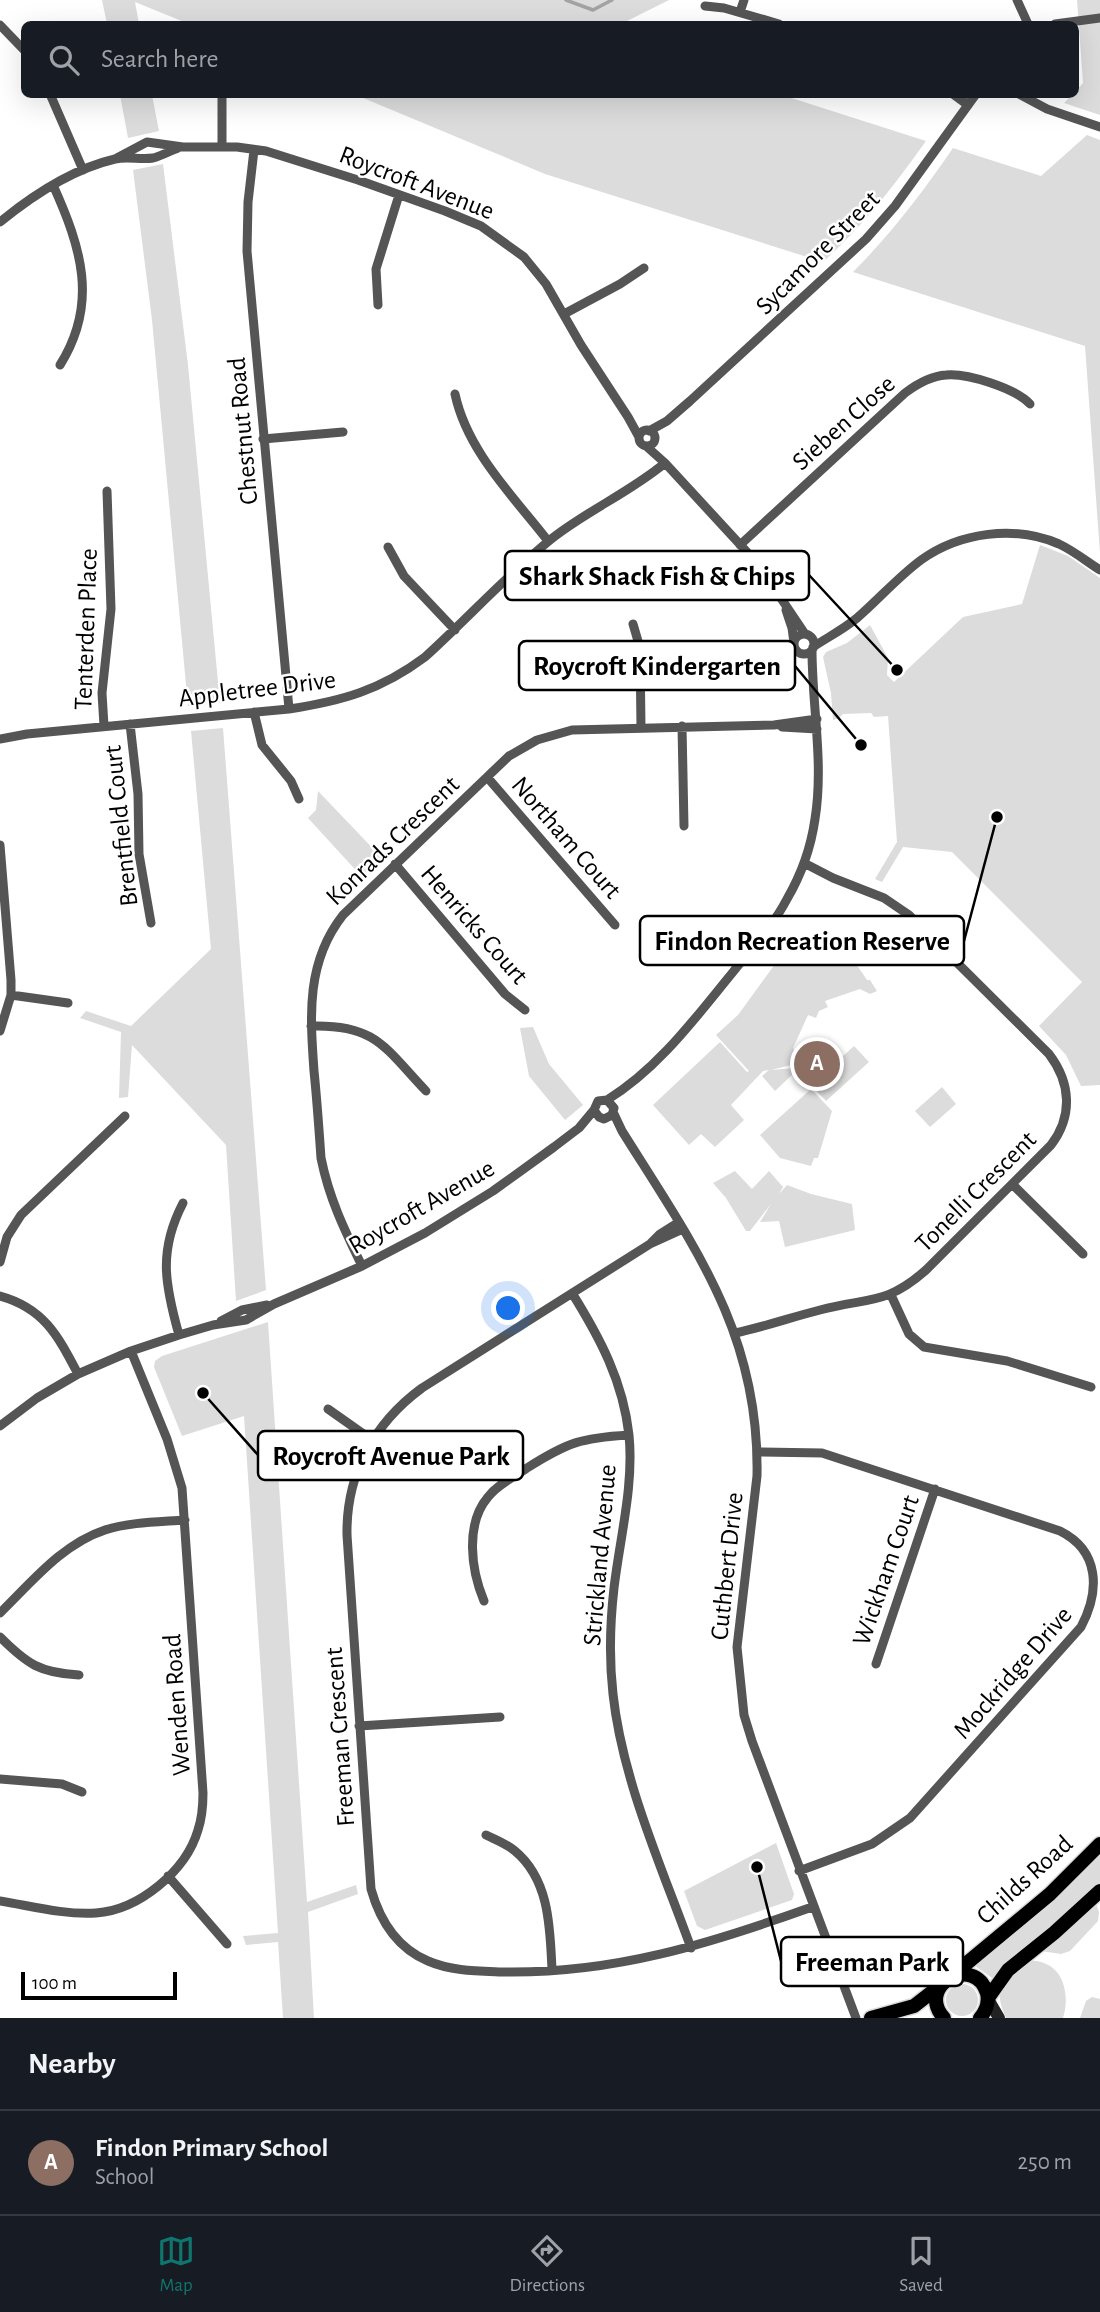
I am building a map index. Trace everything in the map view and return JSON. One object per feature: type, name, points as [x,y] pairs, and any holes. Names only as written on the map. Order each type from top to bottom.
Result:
[{"type":"main road","name":"Childs Road","points":[[871,2018],[914,2006],[1050,1894],[1100,1844]]},
{"type":"main road","points":[[980,2018],[988,1998],[1008,1970],[1100,1891]]},
{"type":"main road","points":[[944,2018],[937,1999],[945,1981],[957,1975],[974,1977],[981,1982],[999,2018]]},
{"type":"street","points":[[740,12],[744,0]]},
{"type":"street","points":[[1017,0],[1027,21]]},
{"type":"street","points":[[705,6],[740,12],[769,21]]},
{"type":"street","points":[[1078,21],[1100,18]]},
{"type":"street","points":[[0,24],[21,47]]},
{"type":"street","points":[[52,98],[83,170]]},
{"type":"street","points":[[222,98],[222,146]]},
{"type":"street","points":[[958,98],[968,105]]},
{"type":"street","name":"Sycamore Street","points":[[651,434],[866,239],[895,206],[973,98]]},
{"type":"street","points":[[1027,98],[1064,116],[1100,127]]},
{"type":"street","name":"Roycroft Avenue","points":[[0,222],[53,185],[147,142],[254,149],[287,156],[464,218],[509,245],[536,270],[639,437]]},
{"type":"street","name":"Roycroft Avenue","points":[[114,159],[155,158],[183,146]]},
{"type":"street","name":"Chestnut Road","points":[[254,149],[248,202],[247,251],[289,709]]},
{"type":"street","points":[[53,185],[73,229],[83,290],[83,307],[76,337],[60,365]]},
{"type":"street","points":[[378,305],[376,269],[399,195]]},
{"type":"street","points":[[564,314],[644,268]]},
{"type":"street","name":"Sieben Close","points":[[740,545],[917,384],[931,378],[957,375],[1010,390],[1030,404]]},
{"type":"street","points":[[455,394],[464,424],[494,473],[548,541]]},
{"type":"street","name":"Roycroft Avenue","points":[[628,417],[651,434]]},
{"type":"street","points":[[626,1088],[609,1115],[598,1117],[594,1110],[598,1101],[607,1100],[626,1088],[689,1025],[786,902],[803,867],[812,837],[818,800],[812,648],[807,636],[769,578],[665,463],[640,442],[639,437],[643,431],[651,434],[665,463]]},
{"type":"street","points":[[263,439],[343,432]]},
{"type":"street","points":[[646,446],[650,445],[651,434]]},
{"type":"street","name":"Appletree Drive","points":[[0,739],[327,704],[374,689],[407,670],[455,630],[548,541],[665,463]]},
{"type":"street","name":"Tenterden Place","points":[[104,726],[102,694],[111,609],[107,491]]},
{"type":"street","points":[[801,653],[860,616],[922,560],[945,546],[971,537],[1004,533],[1047,540],[1069,549],[1100,570]]},
{"type":"street","points":[[388,547],[404,576],[455,630]]},
{"type":"street","points":[[780,596],[792,628],[796,649],[812,674]]},
{"type":"street","points":[[633,624],[640,648],[641,728]]},
{"type":"street","points":[[794,643],[796,638],[832,634]]},
{"type":"street","points":[[254,712],[262,745],[291,781],[299,799]]},
{"type":"street","name":"Brentfield Court","points":[[130,724],[138,794],[139,854],[151,923]]},
{"type":"street","name":"Konrads Crescent","points":[[362,1266],[336,1213],[321,1158],[311,1026],[314,973],[326,940],[343,915],[487,777],[523,746],[551,734],[580,729],[682,726],[774,725],[793,729],[817,724]]},
{"type":"street","points":[[682,726],[684,826]]},
{"type":"street","name":"Appletree Drive","points":[[0,733],[27,734]]},
{"type":"street","name":"Northam Court","points":[[487,777],[615,925]]},
{"type":"street","points":[[0,845],[11,964],[10,995],[0,1031]]},
{"type":"street","name":"Henricks Court","points":[[395,864],[505,994],[524,1010]]},
{"type":"street","name":"Tonelli Crescent","points":[[736,1337],[821,1309],[868,1302],[905,1288],[1051,1145],[1062,1128],[1068,1102],[1065,1080],[1055,1062],[909,915],[884,898],[803,867]]},
{"type":"street","points":[[10,995],[68,1003]]},
{"type":"street","points":[[311,1026],[341,1026],[366,1033],[379,1042],[426,1091]]},
{"type":"street","points":[[607,1100],[613,1105],[609,1115]]},
{"type":"street","name":"Roycroft Avenue","points":[[0,1426],[37,1398],[78,1374],[131,1351],[179,1335],[213,1325],[246,1320],[274,1304],[362,1266],[425,1233],[524,1170],[579,1128],[594,1110]]},
{"type":"street","name":"Roycroft Avenue","points":[[579,1128],[609,1115]]},
{"type":"street","name":"Cuthbert Drive","points":[[609,1115],[622,1131],[718,1290],[736,1337],[751,1396],[757,1452],[753,1511],[738,1626],[739,1674],[744,1715],[812,1907],[856,2018]]},
{"type":"street","points":[[0,1262],[7,1237],[21,1216],[125,1116]]},
{"type":"street","points":[[1012,1184],[1083,1254]]},
{"type":"street","points":[[179,1335],[165,1269],[171,1229],[183,1203]]},
{"type":"street","name":"Freeman Crescent","points":[[681,1226],[660,1234],[650,1244],[415,1393],[397,1409],[372,1440],[353,1483],[346,1516],[371,1889],[388,1929],[415,1954],[440,1966],[485,1971],[552,1970],[614,1965],[691,1948],[812,1907]]},
{"type":"street","name":"Strickland Avenue","points":[[572,1293],[607,1352],[621,1391],[629,1435],[629,1484],[612,1611],[613,1695],[630,1775],[691,1948]]},
{"type":"street","points":[[891,1295],[909,1334],[924,1347],[1007,1361],[1091,1387]]},
{"type":"street","points":[[0,1296],[22,1304],[48,1324],[78,1374]]},
{"type":"street","name":"Wenden Road","points":[[0,1901],[68,1912],[100,1913],[122,1907],[168,1876],[187,1855],[203,1806],[182,1488],[175,1462],[131,1351]]},
{"type":"street","points":[[328,1409],[372,1440]]},
{"type":"street","points":[[484,1601],[475,1577],[474,1532],[479,1511],[489,1495],[567,1444],[592,1437],[629,1435]]},
{"type":"street","name":"Mockridge Drive","points":[[757,1452],[822,1453],[1070,1535],[1087,1551],[1093,1561],[1098,1581],[1096,1601],[1080,1627],[910,1818],[872,1844],[799,1871]]},
{"type":"street","name":"Wickham Court","points":[[876,1664],[934,1489]]},
{"type":"street","points":[[0,1613],[51,1563],[90,1536],[122,1525],[185,1520]]},
{"type":"street","points":[[0,1637],[24,1660],[39,1668],[59,1674],[79,1675]]},
{"type":"street","points":[[359,1726],[500,1717]]},
{"type":"street","points":[[0,1779],[62,1784],[82,1792]]},
{"type":"street","points":[[486,1835],[517,1852],[537,1881],[550,1927],[552,1970]]},
{"type":"street","points":[[168,1876],[228,1944]]},
{"type":"shaded area","points":[[102,0],[669,0],[627,21],[182,21],[135,2],[138,21],[106,21]]},
{"type":"shaded area","points":[[1077,0],[1100,0],[1100,115],[1064,103],[1069,98],[1079,98],[1079,88],[1083,83]]},
{"type":"shaded area","points":[[121,98],[153,98],[159,131],[128,138]]},
{"type":"shaded area","points":[[363,98],[791,98],[926,141],[878,204],[823,262],[545,174]]},
{"type":"shaded area","points":[[1087,135],[1100,140],[1100,553],[1085,346],[853,272],[906,213],[953,148],[1041,176]]},
{"type":"shaded area","points":[[163,164],[188,365],[220,703],[188,706],[152,320],[133,170]]},
{"type":"shaded area","points":[[1040,545],[1068,556],[1100,578],[1100,1085],[1081,1086],[1066,1055],[1039,1026],[1082,982],[952,852],[903,847],[882,882],[875,879],[897,842],[888,716],[874,717],[871,713],[843,714],[833,720],[831,693],[823,657],[826,652],[847,643],[870,625],[888,658],[887,675],[894,682],[963,617],[1022,604]]},
{"type":"shaded area","points":[[223,728],[266,1290],[236,1301],[226,1145],[132,1045],[128,1097],[119,1098],[121,1032],[80,1018],[86,1011],[131,1026],[211,949],[191,731]]},
{"type":"shaded area","points":[[318,791],[382,858],[362,877],[308,818],[316,810]]},
{"type":"shaded area","points":[[805,923],[837,926],[864,942],[863,948],[852,958],[877,991],[870,994],[860,989],[825,1001],[828,1007],[819,1011],[816,1018],[808,1015],[793,1048],[798,1060],[795,1064],[771,1070],[795,1068],[796,1071],[775,1091],[762,1076],[769,1070],[763,1071],[731,1105],[744,1120],[715,1147],[701,1134],[689,1145],[653,1105],[720,1042],[747,1072],[749,1071],[716,1035],[738,1015]]},
{"type":"shaded area","points":[[533,1027],[549,1064],[583,1105],[565,1120],[529,1076],[520,1028]]},
{"type":"shaded area","points":[[854,1046],[869,1062],[826,1101],[811,1085]]},
{"type":"shaded area","points":[[942,1087],[956,1104],[930,1127],[915,1111]]},
{"type":"shaded area","points":[[811,1089],[832,1111],[818,1158],[814,1158],[811,1166],[780,1158],[760,1135]]},
{"type":"shaded area","points":[[735,1171],[752,1189],[769,1171],[783,1187],[779,1194],[787,1185],[852,1204],[855,1230],[785,1247],[779,1221],[760,1222],[771,1204],[750,1231],[746,1231],[726,1198],[713,1183]]},
{"type":"shaded area","points":[[268,1322],[307,1902],[356,1885],[358,1894],[308,1912],[314,2018],[283,2018],[278,1942],[246,1945],[243,1936],[278,1933],[244,1416],[182,1436],[154,1367],[155,1361],[162,1356]]},
{"type":"shaded area","points":[[776,1843],[794,1894],[792,1900],[705,1930],[697,1926],[684,1891]]},
{"type":"shaded area","points":[[1100,1852],[1100,1883],[992,1978],[974,1965]]},
{"type":"shaded area","points":[[1096,1903],[1098,1921],[1070,1951],[1061,1954],[1041,1951]]},
{"type":"shaded area","points":[[1029,1960],[1044,1963],[1058,1973],[1066,1995],[1063,2018],[1006,2018],[1000,1991],[1007,1979]]},
{"type":"shaded area","points":[[962,1984],[973,1989],[978,2000],[973,2011],[962,2016],[951,2011],[946,2000],[951,1989]]},
{"type":"shaded area","points":[[1092,1997],[1100,1999],[1100,2018],[1080,2018],[1086,2001]]},
{"type":"waterway","points":[[566,0],[593,10],[612,0]]},
{"type":"place","name":"Shark Shack Fish & Chips","points":[[897,670]]},
{"type":"place","name":"Roycroft Kindergarten","points":[[861,745]]},
{"type":"place","name":"Findon Recreation Reserve","points":[[997,817]]},
{"type":"place","name":"Findon Primary School","points":[[817,1064]]},
{"type":"place","name":"Roycroft Avenue Park","points":[[203,1393]]},
{"type":"place","name":"Freeman Park","points":[[757,1867]]}]
